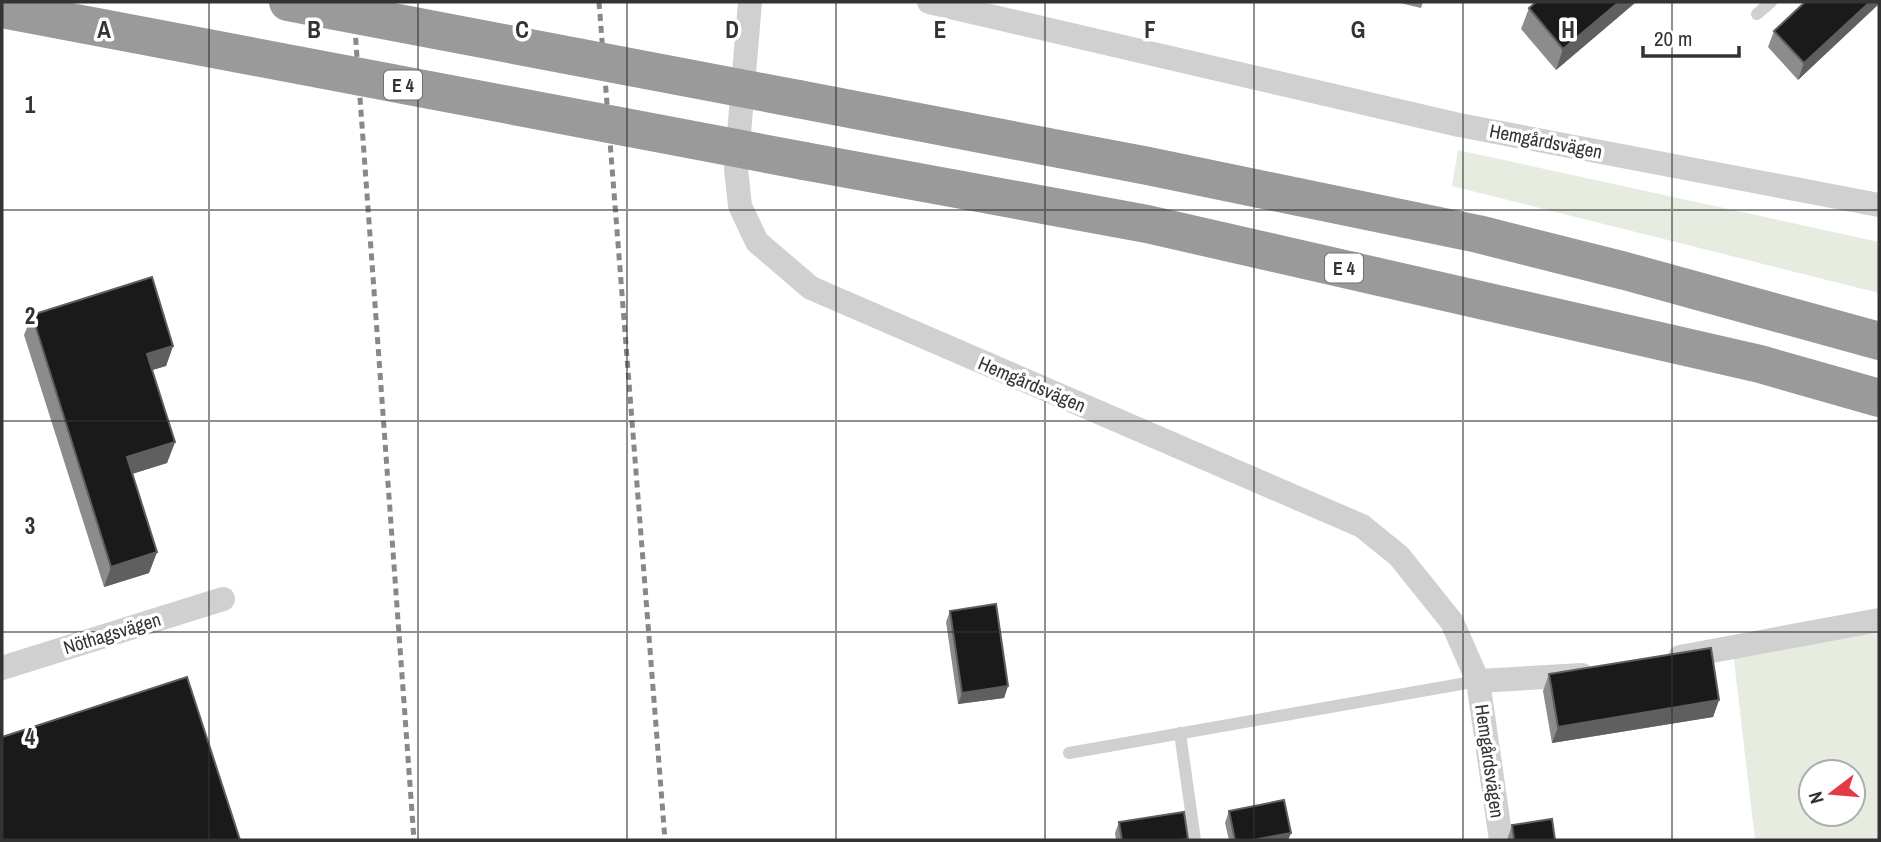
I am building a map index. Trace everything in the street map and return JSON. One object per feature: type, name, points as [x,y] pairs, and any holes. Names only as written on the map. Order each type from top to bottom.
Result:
[{"type":"highway","points":[[288,2],[1148,166],[1478,234],[1625,271],[1879,341]]},
{"type":"highway","name":"E 4","points":[[2,9],[1174,230],[1759,364],[1879,398]]},
{"type":"street","name":"Hemgårdsvägen","points":[[750,2],[736,169],[740,206],[757,242],[811,288],[1362,526],[1399,555],[1451,622],[1478,681],[1501,840]]},
{"type":"street","name":"Hemgårdsvägen","points":[[929,2],[1459,125],[1879,205]]},
{"type":"street","name":"Nöthagsvägen","points":[[2,668],[223,599]]},
{"type":"street","points":[[1660,660],[1879,620]]},
{"type":"street","name":"Hemgårdsvägen","points":[[1478,681],[1578,676],[1605,671]]},
{"type":"lane","points":[[1757,14],[1771,2]]},
{"type":"lane","points":[[1069,753],[1478,681]]},
{"type":"lane","points":[[1180,733],[1195,840]]},
{"type":"shaded area","points":[[1458,150],[1879,242],[1879,293],[1452,186]]},
{"type":"shaded area","points":[[1879,626],[1879,840],[1755,840],[1733,652]]},
{"type":"building","points":[[1536,2],[1619,2],[1563,49],[1529,8]]},
{"type":"building","points":[[1805,2],[1870,2],[1804,63],[1774,31]]},
{"type":"building","points":[[152,277],[173,346],[147,354],[175,442],[127,457],[157,552],[111,567],[32,315]]},
{"type":"building","points":[[996,604],[1008,686],[962,693],[950,611]]},
{"type":"building","points":[[1711,648],[1719,700],[1558,727],[1549,674]]},
{"type":"building","points":[[187,677],[240,840],[2,840],[2,737]]},
{"type":"building","points":[[1284,800],[1291,833],[1253,840],[1235,840],[1229,811]]},
{"type":"building","points":[[1184,812],[1188,839],[1122,840],[1119,822]]},
{"type":"building","points":[[1552,819],[1555,840],[1514,840],[1512,825]]},
{"type":"railway","points":[[353,2],[414,840]]},
{"type":"railway","points":[[599,2],[665,840]]}]
